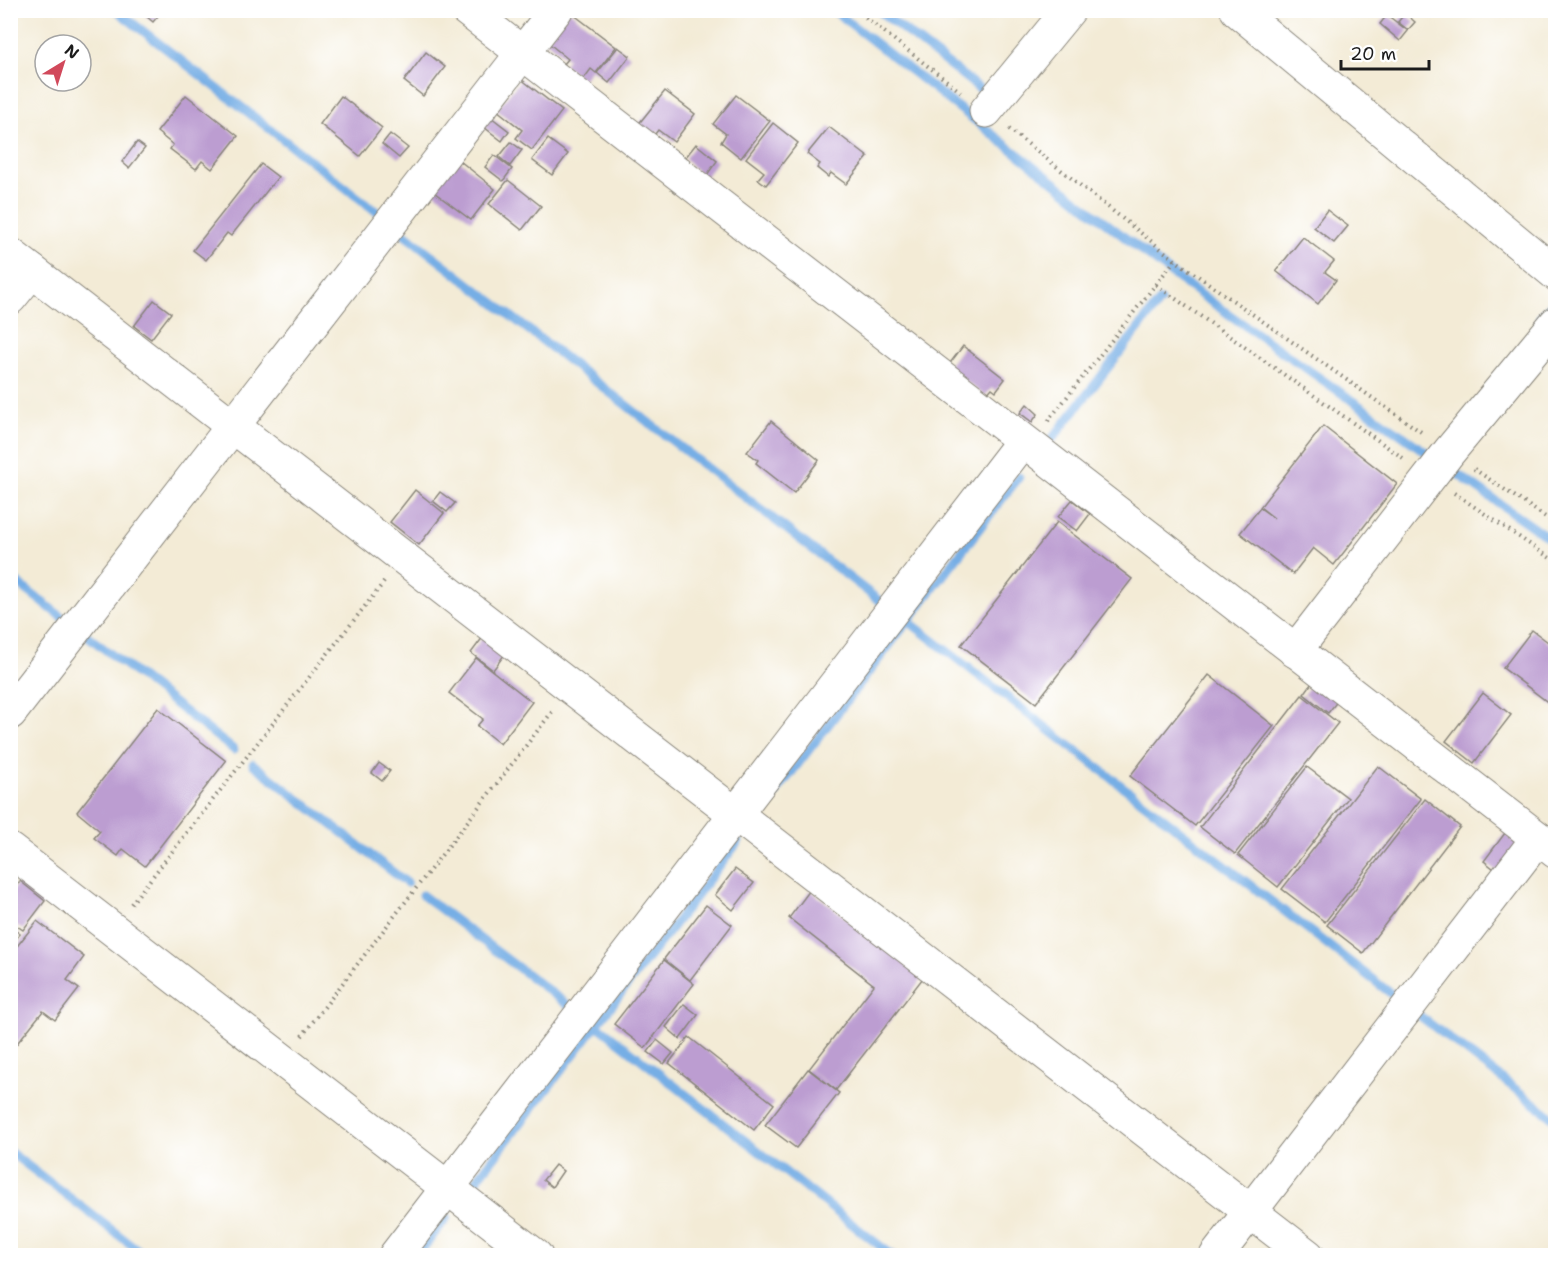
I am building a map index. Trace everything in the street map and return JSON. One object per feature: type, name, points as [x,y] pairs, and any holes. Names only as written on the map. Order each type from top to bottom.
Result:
[{"type":"street","points":[[467,10],[1547,845],[1216,1256]]},
{"type":"street","points":[[10,713],[556,10]]},
{"type":"street","points":[[986,111],[1069,10]]},
{"type":"street","points":[[1237,10],[1556,274]]},
{"type":"street","points":[[10,298],[21,263],[1308,1256]]},
{"type":"street","points":[[1295,651],[1440,464],[1556,323]]},
{"type":"street","points":[[395,1256],[1026,443]]},
{"type":"street","points":[[10,850],[536,1256]]},
{"type":"path","points":[[856,10],[1440,464],[1556,562]]},
{"type":"path","points":[[1026,443],[1175,260]]},
{"type":"path","points":[[1156,284],[1440,464],[1556,524]]},
{"type":"path","points":[[112,929],[402,558]]},
{"type":"path","points":[[283,1060],[571,687]]},
{"type":"building","points":[[139,10],[163,10],[153,22]]},
{"type":"building","points":[[569,11],[616,47],[596,73],[591,69],[583,80],[564,64],[568,59],[546,41]]},
{"type":"building","points":[[1405,13],[1415,22],[1408,30],[1398,22]]},
{"type":"building","points":[[1387,15],[1408,31],[1400,41],[1380,24]]},
{"type":"building","points":[[618,47],[630,56],[609,83],[597,73]]},
{"type":"building","points":[[426,52],[445,67],[423,96],[404,81]]},
{"type":"building","points":[[521,79],[562,111],[532,150],[516,138],[522,130],[497,110]]},
{"type":"building","points":[[665,91],[695,114],[674,142],[658,130],[652,138],[637,126]]},
{"type":"building","points":[[186,95],[238,136],[212,169],[202,161],[196,169],[170,149],[173,145],[157,132]]},
{"type":"building","points":[[736,95],[770,121],[741,158],[721,142],[726,134],[713,124]]},
{"type":"building","points":[[341,96],[382,128],[360,156],[320,124]]},
{"type":"building","points":[[491,117],[509,131],[502,141],[484,127]]},
{"type":"building","points":[[773,123],[798,143],[766,185],[758,179],[764,172],[746,158]]},
{"type":"building","points":[[829,127],[868,157],[846,184],[831,173],[828,177],[817,168],[820,164],[807,154]]},
{"type":"building","points":[[390,134],[408,148],[399,158],[382,144]]},
{"type":"building","points":[[548,139],[568,154],[552,175],[532,160]]},
{"type":"building","points":[[137,142],[145,148],[129,168],[122,162]]},
{"type":"building","points":[[511,142],[522,150],[510,166],[499,157]]},
{"type":"building","points":[[696,144],[717,161],[704,179],[685,158]]},
{"type":"building","points":[[494,155],[512,169],[503,181],[485,167]]},
{"type":"building","points":[[455,157],[495,189],[471,220],[430,189]]},
{"type":"building","points":[[261,164],[278,177],[231,236],[227,233],[206,260],[193,250]]},
{"type":"building","points":[[508,180],[541,206],[522,230],[489,204]]},
{"type":"building","points":[[1327,210],[1348,226],[1334,243],[1314,227]]},
{"type":"building","points":[[1303,237],[1334,261],[1325,272],[1336,280],[1318,304],[1276,271]]},
{"type":"building","points":[[154,300],[171,313],[151,339],[134,326]]},
{"type":"building","points":[[963,346],[1005,379],[996,391],[992,388],[985,396],[947,367]]},
{"type":"building","points":[[1027,404],[1038,414],[1032,422],[1020,413]]},
{"type":"building","points":[[771,421],[819,460],[794,493],[756,463],[758,460],[747,452]]},
{"type":"building","points":[[1323,426],[1397,484],[1334,565],[1313,548],[1293,574],[1240,533],[1260,508],[1274,518],[1260,507]]},
{"type":"building","points":[[415,490],[444,513],[419,545],[390,522]]},
{"type":"building","points":[[440,492],[455,503],[447,512],[433,501]]},
{"type":"building","points":[[1072,500],[1090,514],[1077,531],[1058,517]]},
{"type":"building","points":[[1057,522],[1132,579],[1036,703],[961,645]]},
{"type":"building","points":[[1532,630],[1556,648],[1556,705],[1554,707],[1503,668]]},
{"type":"building","points":[[483,637],[505,654],[493,670],[471,653]]},
{"type":"building","points":[[476,658],[532,702],[500,744],[477,726],[483,719],[449,693]]},
{"type":"building","points":[[1209,675],[1274,726],[1195,826],[1130,776]]},
{"type":"building","points":[[1314,680],[1339,699],[1328,713],[1304,694]]},
{"type":"building","points":[[1483,693],[1511,715],[1474,763],[1446,741]]},
{"type":"building","points":[[1302,695],[1338,723],[1235,854],[1200,827]]},
{"type":"building","points":[[158,708],[226,761],[145,866],[123,849],[118,856],[94,838],[100,831],[77,812]]},
{"type":"building","points":[[379,763],[390,771],[382,781],[372,773]]},
{"type":"building","points":[[1378,766],[1421,799],[1325,922],[1282,889]]},
{"type":"building","points":[[1307,767],[1348,798],[1278,887],[1238,855]]},
{"type":"building","points":[[1425,799],[1460,827],[1363,953],[1327,925]]},
{"type":"building","points":[[1505,833],[1519,845],[1498,872],[1484,861]]},
{"type":"building","points":[[735,869],[754,883],[733,910],[715,895]]},
{"type":"building","points":[[20,881],[45,901],[23,930],[10,921],[10,893]]},
{"type":"building","points":[[810,890],[923,978],[836,1090],[809,1069],[874,985],[789,918]]},
{"type":"building","points":[[706,905],[732,925],[690,980],[664,959]]},
{"type":"building","points":[[37,921],[84,957],[67,980],[79,989],[55,1020],[43,1011],[10,1052],[10,955]]},
{"type":"building","points":[[10,926],[20,934],[10,946]]},
{"type":"building","points":[[664,960],[694,984],[645,1048],[614,1024]]},
{"type":"building","points":[[684,1004],[698,1015],[680,1039],[666,1027]]},
{"type":"building","points":[[689,1037],[774,1104],[754,1130],[669,1063]]},
{"type":"building","points":[[657,1040],[673,1053],[664,1064],[648,1052]]},
{"type":"building","points":[[808,1069],[839,1093],[796,1148],[765,1125]]},
{"type":"building","points":[[555,1165],[563,1171],[552,1187],[543,1180]]},
{"type":"waterway","points":[[116,10],[377,212]]},
{"type":"waterway","points":[[833,10],[1177,278],[1556,543]]},
{"type":"waterway","points":[[878,10],[984,92]]},
{"type":"waterway","points":[[402,232],[881,602]]},
{"type":"waterway","points":[[1540,318],[1556,299]]},
{"type":"waterway","points":[[1053,438],[1160,301]]},
{"type":"waterway","points":[[768,803],[1019,477]]},
{"type":"waterway","points":[[10,577],[68,622]]},
{"type":"waterway","points":[[908,621],[1402,1002]]},
{"type":"waterway","points":[[84,633],[234,750]]},
{"type":"waterway","points":[[253,764],[407,883]]},
{"type":"waterway","points":[[475,1182],[738,842]]},
{"type":"waterway","points":[[422,895],[569,1006]]},
{"type":"waterway","points":[[1416,1013],[1556,1120]]},
{"type":"waterway","points":[[597,1025],[893,1256]]},
{"type":"waterway","points":[[10,1152],[146,1256]]},
{"type":"waterway","points":[[417,1256],[447,1217]]}]
